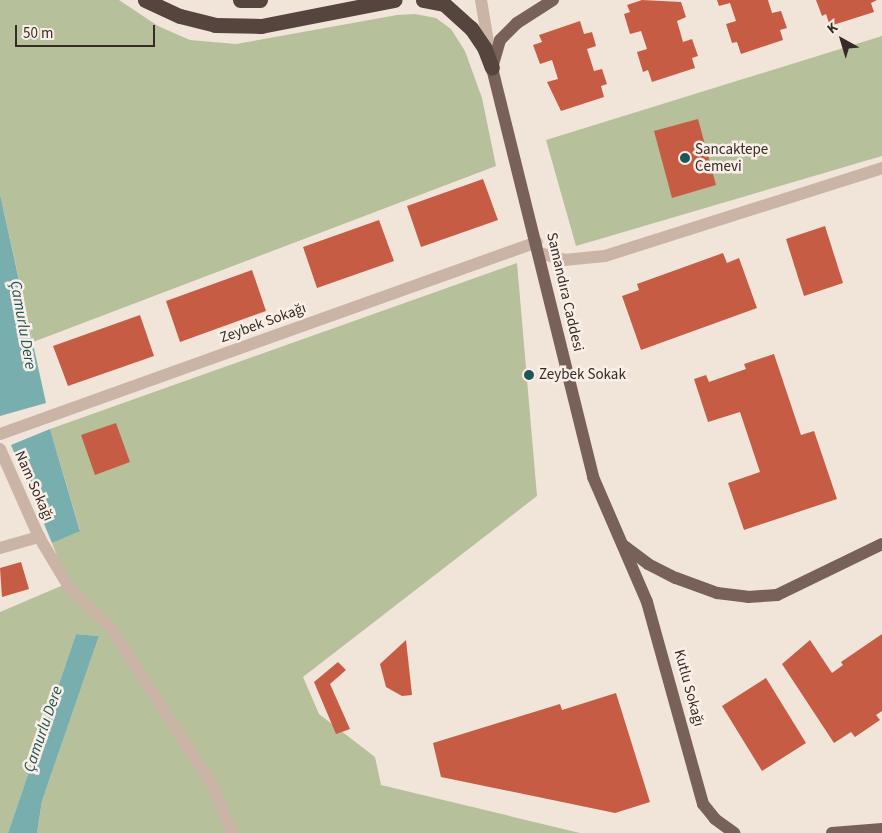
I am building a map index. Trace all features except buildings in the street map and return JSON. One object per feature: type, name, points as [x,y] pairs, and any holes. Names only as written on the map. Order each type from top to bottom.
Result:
[{"type":"highway","points":[[145,0],[180,16],[215,25],[261,26],[394,0]]},
{"type":"highway","points":[[240,0],[260,0]]},
{"type":"highway","points":[[423,0],[444,4],[471,28],[484,47],[492,68]]},
{"type":"main road","points":[[492,68],[500,40],[516,23],[553,0]]},
{"type":"main road","name":"Samandıra Caddesi","points":[[492,68],[538,248],[592,477],[621,543],[648,564],[676,578],[717,593],[748,597],[777,595],[882,544]]},
{"type":"main road","name":"Kutlu Sokağı","points":[[621,543],[659,640],[703,804],[715,819],[734,833]]},
{"type":"main road","points":[[832,833],[882,829]]},
{"type":"street","name":"Samandıra Caddesi","points":[[481,0],[492,68]]},
{"type":"street","points":[[538,248],[564,260],[605,256],[882,168]]},
{"type":"street","name":"Zeybek Sokağı","points":[[0,434],[538,248]]},
{"type":"street","name":"Nam Sokağı","points":[[0,449],[39,537],[69,587],[111,628],[213,786],[232,833]]},
{"type":"street","points":[[0,548],[39,537]]},
{"type":"green space","points":[[0,0],[119,0],[158,26],[190,40],[236,44],[397,15],[415,14],[436,18],[451,29],[465,51],[482,98],[496,166],[33,342],[0,194]]},
{"type":"green space","points":[[882,36],[882,156],[576,246],[546,140]]},
{"type":"green space","points":[[517,263],[537,496],[303,677],[319,714],[375,757],[381,785],[580,833],[37,833],[42,801],[99,636],[76,634],[8,833],[0,833],[0,612],[68,583],[52,543],[80,530],[50,429]]},
{"type":"water","name":"Çamurlu Dere","points":[[0,194],[46,403],[0,416]]},
{"type":"water","points":[[50,429],[80,531],[52,543],[11,445]]},
{"type":"water","points":[[76,634],[99,636],[42,801],[37,833],[8,833]]},
{"type":"place","name":"Sancaktepe Cemevi","points":[[685,158]]},
{"type":"place","name":"Zeybek Sokak","points":[[529,375]]}]
